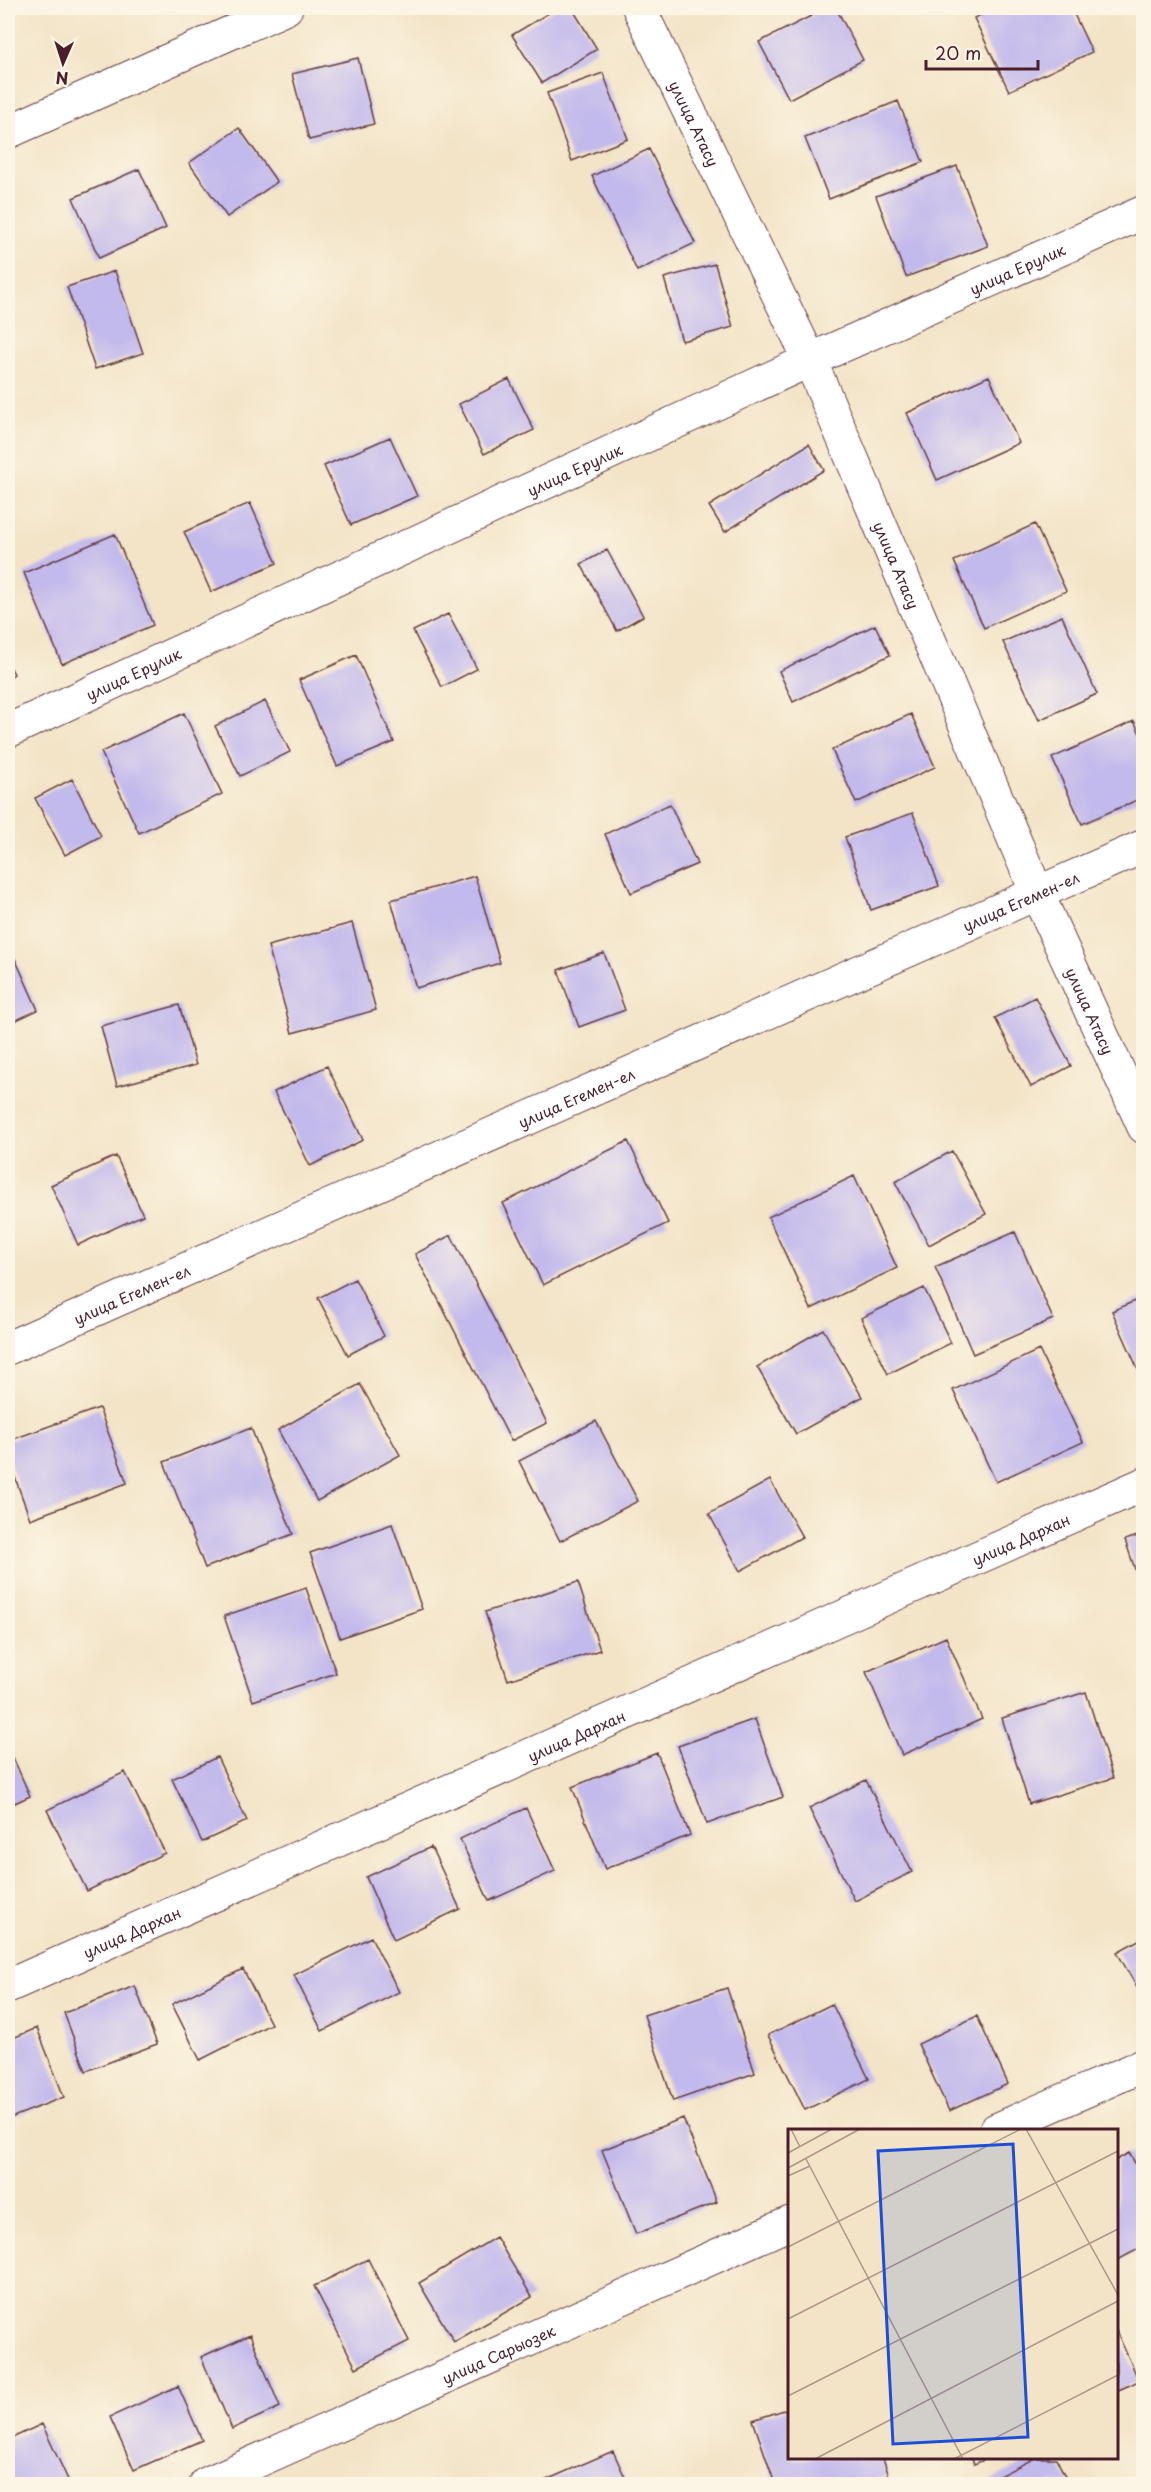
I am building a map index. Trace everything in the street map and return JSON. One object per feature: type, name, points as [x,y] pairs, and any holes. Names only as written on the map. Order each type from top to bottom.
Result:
[{"type":"street","points":[[8,132],[286,8]]},
{"type":"street","name":"улица Атасу","points":[[639,8],[810,360],[1037,893],[1143,1127]]},
{"type":"street","name":"улица Ерулик","points":[[8,731],[810,360],[1143,212]]},
{"type":"street","name":"улица Егемен-ел","points":[[8,1348],[1143,846]]},
{"type":"street","name":"улица Дархан","points":[[8,1986],[1143,1484]]},
{"type":"street","points":[[998,2129],[1143,2065]]},
{"type":"street","name":"улица Сарыозек","points":[[206,2484],[788,2223]]},
{"type":"building","points":[[557,8],[572,8],[597,49],[542,83],[512,35]]},
{"type":"building","points":[[827,8],[836,8],[863,60],[789,99],[759,42]]},
{"type":"building","points":[[995,8],[1071,8],[1092,52],[1009,91],[974,18]]},
{"type":"building","points":[[358,58],[374,124],[309,140],[292,74]]},
{"type":"building","points":[[603,73],[628,139],[572,161],[547,93]]},
{"type":"building","points":[[898,101],[923,162],[829,199],[805,138]]},
{"type":"building","points":[[239,128],[277,182],[227,217],[189,163]]},
{"type":"building","points":[[649,149],[695,243],[637,271],[592,176]]},
{"type":"building","points":[[957,166],[988,246],[906,277],[876,196]]},
{"type":"building","points":[[139,169],[166,228],[99,258],[73,198]]},
{"type":"building","points":[[715,264],[733,327],[682,341],[664,278]]},
{"type":"building","points":[[115,271],[143,353],[95,369],[67,287]]},
{"type":"building","points":[[989,376],[1019,443],[937,480],[907,413]]},
{"type":"building","points":[[509,379],[534,430],[484,454],[459,404]]},
{"type":"building","points":[[390,437],[417,496],[351,525],[324,466]]},
{"type":"building","points":[[809,444],[824,470],[725,532],[709,506]]},
{"type":"building","points":[[250,503],[277,563],[211,592],[184,532]]},
{"type":"building","points":[[1035,524],[1066,591],[984,628],[954,561]]},
{"type":"building","points":[[115,534],[153,625],[62,664],[24,573]]},
{"type":"building","points":[[607,550],[643,616],[617,631],[581,564]]},
{"type":"building","points":[[448,614],[477,669],[442,687],[413,631]]},
{"type":"building","points":[[1062,616],[1097,694],[1039,720],[1003,642]]},
{"type":"building","points":[[875,625],[890,655],[793,702],[779,671]]},
{"type":"building","points":[[356,655],[394,742],[337,766],[299,680]]},
{"type":"building","points":[[8,662],[14,674],[8,678]]},
{"type":"building","points":[[265,701],[290,752],[240,776],[215,726]]},
{"type":"building","points":[[184,713],[222,794],[139,833],[101,752]]},
{"type":"building","points":[[911,714],[935,767],[856,803],[832,750]]},
{"type":"building","points":[[1134,721],[1144,742],[1144,797],[1082,824],[1052,758]]},
{"type":"building","points":[[72,779],[101,836],[65,855],[35,798]]},
{"type":"building","points":[[670,804],[697,864],[631,893],[605,834]]},
{"type":"building","points":[[913,813],[939,886],[871,910],[845,837]]},
{"type":"building","points":[[475,876],[500,963],[416,988],[391,900]]},
{"type":"building","points":[[352,923],[376,1010],[292,1033],[268,946]]},
{"type":"building","points":[[8,943],[38,1010],[8,1024]]},
{"type":"building","points":[[604,953],[625,1010],[579,1027],[558,970]]},
{"type":"building","points":[[1035,997],[1071,1066],[1031,1087],[995,1018]]},
{"type":"building","points":[[179,1005],[196,1065],[117,1086],[101,1026]]},
{"type":"building","points":[[327,1066],[363,1140],[310,1166],[274,1092]]},
{"type":"building","points":[[628,1141],[668,1223],[543,1285],[503,1203]]},
{"type":"building","points":[[952,1151],[986,1214],[929,1245],[895,1182]]},
{"type":"building","points":[[116,1156],[143,1215],[78,1245],[51,1185]]},
{"type":"building","points":[[854,1176],[897,1268],[811,1309],[768,1217]]},
{"type":"building","points":[[1015,1232],[1053,1319],[973,1354],[935,1267]]},
{"type":"building","points":[[451,1235],[547,1423],[511,1441],[415,1254]]},
{"type":"building","points":[[355,1279],[384,1336],[348,1355],[318,1298]]},
{"type":"building","points":[[924,1288],[951,1343],[888,1374],[861,1318]]},
{"type":"building","points":[[1144,1297],[1144,1383],[1112,1311]]},
{"type":"building","points":[[823,1329],[862,1397],[796,1434],[757,1367]]},
{"type":"building","points":[[1039,1350],[1083,1442],[996,1482],[953,1390]]},
{"type":"building","points":[[360,1384],[400,1455],[317,1501],[278,1430]]},
{"type":"building","points":[[99,1408],[127,1483],[30,1519],[8,1458],[8,1441]]},
{"type":"building","points":[[596,1421],[638,1501],[560,1541],[519,1461]]},
{"type":"building","points":[[251,1428],[293,1534],[205,1568],[164,1462]]},
{"type":"building","points":[[770,1480],[802,1537],[740,1571],[709,1514]]},
{"type":"building","points":[[392,1524],[422,1609],[340,1638],[310,1553]]},
{"type":"building","points":[[1144,1534],[1144,1580],[1139,1581],[1125,1540]]},
{"type":"building","points":[[578,1582],[600,1650],[508,1680],[485,1612]]},
{"type":"building","points":[[306,1588],[336,1673],[253,1701],[224,1616]]},
{"type":"building","points":[[946,1637],[982,1719],[902,1755],[866,1672]]},
{"type":"building","points":[[1086,1692],[1113,1778],[1029,1804],[1002,1718]]},
{"type":"building","points":[[755,1719],[783,1797],[707,1824],[678,1746]]},
{"type":"building","points":[[8,1746],[30,1796],[8,1806]]},
{"type":"building","points":[[657,1753],[690,1835],[605,1869],[572,1787]]},
{"type":"building","points":[[217,1757],[247,1821],[202,1842],[172,1779]]},
{"type":"building","points":[[125,1772],[165,1853],[87,1891],[47,1810]]},
{"type":"building","points":[[866,1780],[912,1872],[855,1901],[809,1808]]},
{"type":"building","points":[[526,1808],[555,1871],[489,1901],[460,1839]]},
{"type":"building","points":[[431,1847],[460,1909],[394,1940],[366,1877]]},
{"type":"building","points":[[371,1937],[399,1992],[322,2031],[294,1975]]},
{"type":"building","points":[[1144,1937],[1144,2000],[1117,1952]]},
{"type":"building","points":[[243,1969],[271,2024],[200,2060],[172,2004]]},
{"type":"building","points":[[135,1986],[157,2044],[86,2071],[64,2013]]},
{"type":"building","points":[[727,1988],[755,2073],[673,2101],[644,2015]]},
{"type":"building","points":[[832,2004],[869,2079],[805,2110],[768,2035]]},
{"type":"building","points":[[977,2016],[1008,2084],[949,2111],[918,2044]]},
{"type":"building","points":[[37,2028],[64,2097],[8,2119],[8,2040]]},
{"type":"building","points":[[683,2118],[717,2202],[636,2234],[602,2150]]},
{"type":"building","points":[[1129,2153],[1144,2178],[1144,2246],[1118,2260],[1118,2159]]},
{"type":"building","points":[[496,2237],[532,2297],[454,2342],[419,2283]]},
{"type":"building","points":[[368,2259],[409,2341],[356,2368],[314,2286]]},
{"type":"building","points":[[1118,2334],[1139,2381],[1118,2390]]},
{"type":"building","points":[[250,2335],[280,2407],[232,2429],[201,2357]]},
{"type":"building","points":[[178,2386],[202,2440],[134,2470],[110,2417]]},
{"type":"building","points":[[788,2409],[788,2459],[883,2459],[889,2476],[861,2484],[775,2484],[753,2420]]},
{"type":"building","points":[[42,2424],[70,2484],[8,2484],[8,2440]]},
{"type":"building","points":[[613,2451],[628,2484],[537,2484]]},
{"type":"building","points":[[972,2459],[986,2459],[974,2464]]},
{"type":"building","points":[[1033,2459],[1056,2459],[1069,2484],[993,2484],[991,2480]]}]
